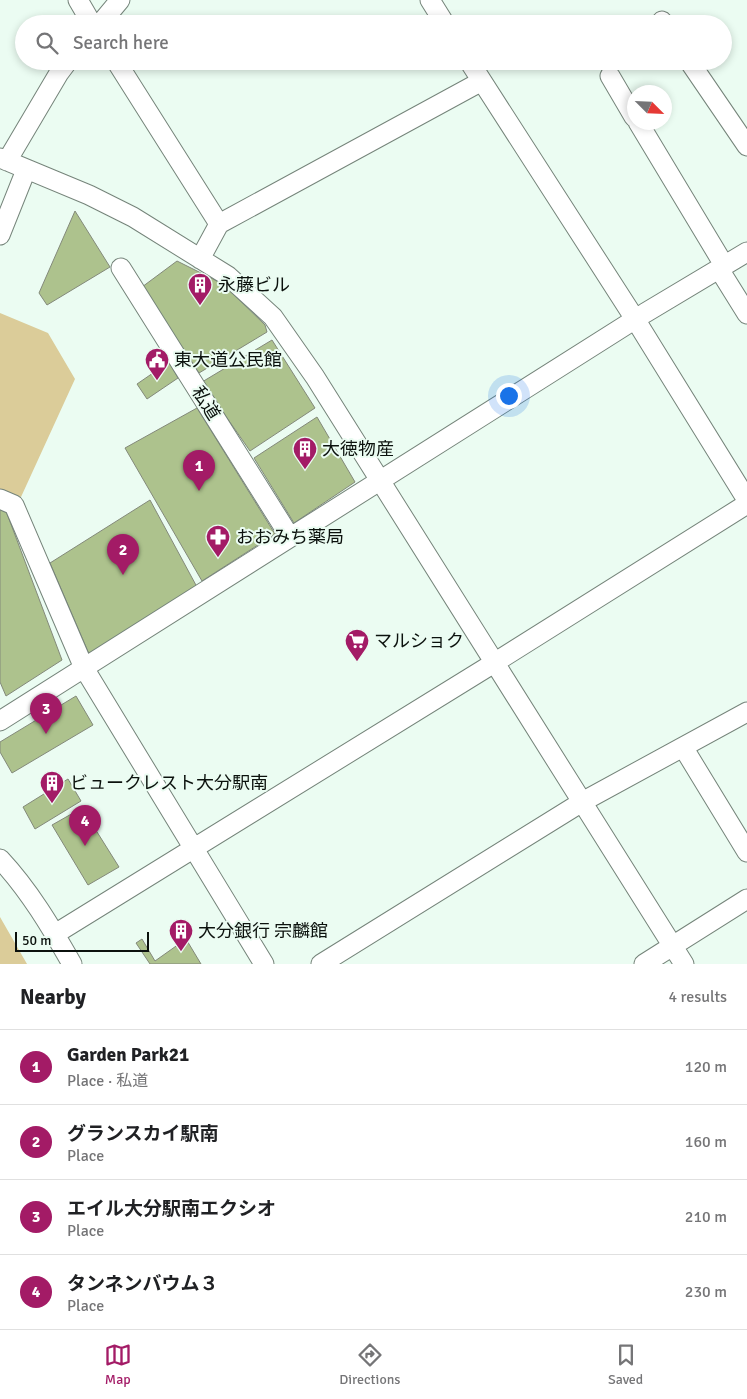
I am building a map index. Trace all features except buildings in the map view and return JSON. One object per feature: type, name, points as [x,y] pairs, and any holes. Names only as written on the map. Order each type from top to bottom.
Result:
[{"type":"street","points":[[78,0],[87,15]]},
{"type":"street","points":[[108,15],[120,0]]},
{"type":"street","points":[[430,0],[439,15]]},
{"type":"street","points":[[61,70],[4,160],[89,195],[134,217],[228,276],[273,317],[315,378],[684,964]]},
{"type":"street","points":[[122,70],[219,224]]},
{"type":"street","points":[[475,70],[635,319],[747,500]]},
{"type":"street","points":[[696,70],[747,146]]},
{"type":"street","points":[[610,76],[627,105]]},
{"type":"street","points":[[200,259],[219,224],[482,81]]},
{"type":"street","points":[[643,130],[747,314]]},
{"type":"street","points":[[0,235],[26,170]]},
{"type":"street","points":[[0,721],[635,319],[747,252]]},
{"type":"street","name":"私道","points":[[121,268],[290,537]]},
{"type":"street","points":[[0,500],[14,505],[84,668],[264,964]]},
{"type":"street","points":[[54,934],[494,663],[747,504]]},
{"type":"street","points":[[321,964],[582,802],[747,712]]},
{"type":"street","points":[[683,747],[747,852]]},
{"type":"street","points":[[0,858],[24,887],[72,964]]},
{"type":"street","points":[[644,964],[747,900]]},
{"type":"shaded area","points":[[0,313],[48,333],[75,379],[21,497],[0,489]]},
{"type":"shaded area","points":[[0,917],[27,964],[0,964]]},
{"type":"place","name":"永藤ビル","points":[[200,306]]},
{"type":"place","name":"東大道公民館","points":[[157,381]]},
{"type":"place","name":"大徳物産","points":[[305,470]]},
{"type":"place","name":"Garden Park21","points":[[199,491]]},
{"type":"place","name":"おおみち薬局","points":[[218,558]]},
{"type":"place","name":"グランスカイ駅南","points":[[123,575]]},
{"type":"place","name":"マルショク","points":[[357,662]]},
{"type":"place","name":"エイル大分駅南エクシオ","points":[[46,734]]},
{"type":"place","name":"ビュークレスト大分駅南","points":[[52,804]]},
{"type":"place","name":"タンネンバウム３","points":[[85,846]]},
{"type":"place","name":"大分銀行 宗麟館","points":[[181,952]]}]
